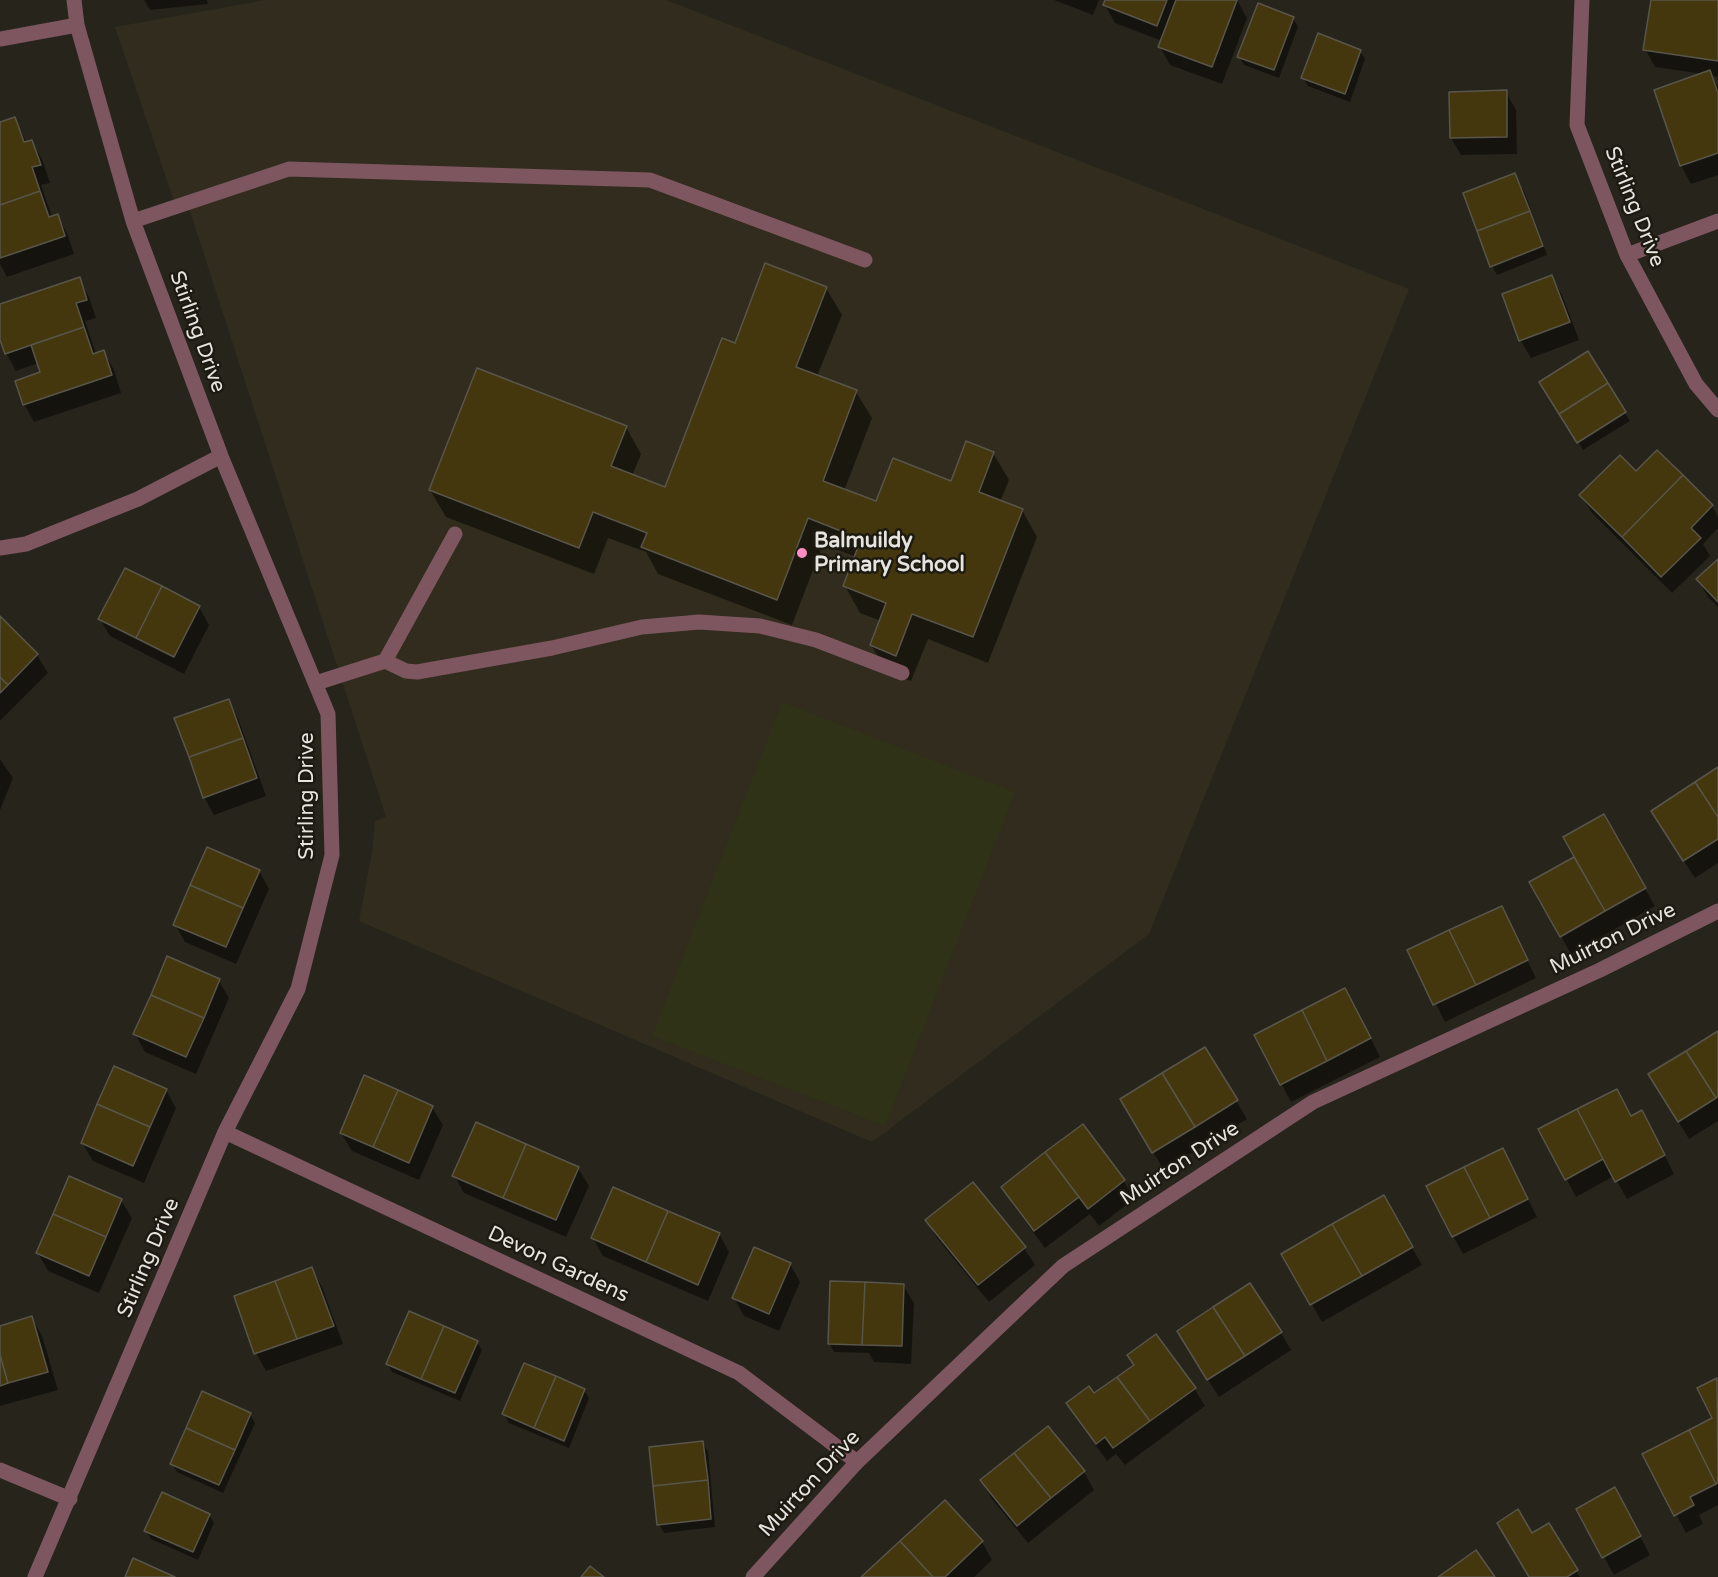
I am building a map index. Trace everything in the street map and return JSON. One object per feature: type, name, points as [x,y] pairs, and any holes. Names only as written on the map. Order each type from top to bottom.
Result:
[{"type":"street","name":"Stirling Drive","points":[[35,1577],[225,1132],[298,989],[332,855],[328,714],[221,456],[133,221],[76,25],[74,0]]},
{"type":"street","name":"Stirling Drive","points":[[1582,0],[1577,124],[1627,255],[1696,384],[1718,410]]},
{"type":"street","points":[[0,39],[76,25]]},
{"type":"street","points":[[133,221],[289,169],[650,180],[865,260]]},
{"type":"street","points":[[1627,255],[1718,221]]},
{"type":"street","points":[[0,548],[26,544],[138,499],[221,456]]},
{"type":"street","points":[[385,661],[455,534]]},
{"type":"street","points":[[316,683],[385,661],[406,671],[417,672],[552,648],[642,627],[699,622],[760,626],[804,638],[902,673]]},
{"type":"street","name":"Muirton Drive","points":[[753,1577],[857,1462],[1062,1266],[1313,1102],[1600,970],[1718,911]]},
{"type":"street","name":"Devon Gardens","points":[[225,1132],[740,1373],[857,1462]]},
{"type":"street","points":[[0,1470],[70,1499]]},
{"type":"shaded area","name":"Balmuildy Primary School","points":[[266,0],[666,0],[1409,289],[1149,934],[872,1142],[359,921],[372,852],[375,821],[386,817],[187,202],[175,204],[115,27]]},
{"type":"green space","points":[[782,702],[1015,792],[885,1126],[652,1036]]},
{"type":"building","points":[[1105,0],[1167,0],[1157,26],[1103,5]]},
{"type":"building","points":[[1176,0],[1237,0],[1212,67],[1158,47]]},
{"type":"building","points":[[1651,0],[1718,0],[1718,61],[1643,50]]},
{"type":"building","points":[[1258,3],[1294,17],[1274,70],[1237,57]]},
{"type":"building","points":[[1318,33],[1361,50],[1345,94],[1301,78]]},
{"type":"building","points":[[1710,70],[1718,93],[1718,153],[1680,166],[1654,90]]},
{"type":"building","points":[[1507,90],[1507,137],[1450,138],[1449,92]]},
{"type":"building","points":[[15,117],[24,142],[32,140],[41,165],[32,167],[40,191],[0,205],[0,122]]},
{"type":"building","points":[[1515,173],[1530,211],[1477,231],[1463,193]]},
{"type":"building","points":[[40,191],[49,217],[58,214],[65,236],[0,258],[0,205]]},
{"type":"building","points":[[1530,211],[1543,246],[1490,267],[1477,231]]},
{"type":"building","points":[[765,263],[827,287],[796,367],[857,390],[823,481],[876,501],[893,458],[951,481],[966,441],[994,452],[979,492],[1023,509],[973,637],[912,614],[896,656],[870,645],[886,603],[843,586],[861,539],[808,518],[777,600],[641,547],[647,533],[593,512],[579,548],[429,490],[477,368],[627,426],[611,466],[665,487],[722,338],[735,343]]},
{"type":"building","points":[[1552,275],[1570,322],[1519,341],[1502,294]]},
{"type":"building","points":[[80,277],[87,300],[76,303],[84,327],[5,354],[0,340],[0,304]]},
{"type":"building","points":[[84,327],[93,354],[104,350],[112,375],[23,405],[15,381],[40,372],[31,345]]},
{"type":"building","points":[[1588,351],[1608,383],[1559,414],[1539,382]]},
{"type":"building","points":[[1608,383],[1626,412],[1577,443],[1559,414]]},
{"type":"building","points":[[1657,450],[1683,475],[1622,537],[1579,495],[1620,455],[1636,471]]},
{"type":"building","points":[[1683,475],[1713,505],[1691,528],[1701,538],[1661,577],[1622,537]]},
{"type":"building","points":[[1718,559],[1718,602],[1696,579]]},
{"type":"building","points":[[125,568],[162,586],[136,638],[98,619]]},
{"type":"building","points":[[162,586],[200,606],[174,657],[136,638]]},
{"type":"building","points":[[0,616],[38,654],[8,685],[0,677]]},
{"type":"building","points":[[0,677],[8,685],[0,693]]},
{"type":"building","points":[[229,699],[243,738],[189,757],[174,718]]},
{"type":"building","points":[[243,738],[257,778],[203,798],[189,757]]},
{"type":"building","points":[[1718,767],[1718,817],[1695,782]]},
{"type":"building","points":[[1695,782],[1718,817],[1718,839],[1683,861],[1651,811]]},
{"type":"building","points":[[1604,814],[1646,888],[1605,911],[1563,837]]},
{"type":"building","points":[[207,847],[260,870],[243,908],[190,885]]},
{"type":"building","points":[[1574,857],[1605,911],[1560,937],[1529,882]]},
{"type":"building","points":[[190,885],[243,908],[226,947],[173,925]]},
{"type":"building","points":[[1502,906],[1528,960],[1476,985],[1449,930]]},
{"type":"building","points":[[1449,930],[1476,985],[1433,1005],[1407,950]]},
{"type":"building","points":[[167,956],[220,979],[204,1018],[151,995]]},
{"type":"building","points":[[1345,988],[1371,1038],[1327,1061],[1302,1010]]},
{"type":"building","points":[[151,995],[204,1018],[186,1057],[133,1034]]},
{"type":"building","points":[[1302,1010],[1327,1061],[1280,1085],[1254,1035]]},
{"type":"building","points":[[1718,1031],[1718,1096],[1716,1098],[1686,1051]]},
{"type":"building","points":[[1205,1047],[1238,1100],[1195,1127],[1162,1073]]},
{"type":"building","points":[[1686,1051],[1716,1098],[1678,1122],[1648,1074]]},
{"type":"building","points":[[114,1066],[167,1089],[150,1127],[97,1104]]},
{"type":"building","points":[[1162,1073],[1195,1127],[1152,1153],[1120,1099]]},
{"type":"building","points":[[364,1075],[398,1090],[373,1147],[340,1133]]},
{"type":"building","points":[[1617,1089],[1631,1116],[1642,1110],[1665,1155],[1615,1182],[1577,1109]]},
{"type":"building","points":[[398,1090],[433,1106],[409,1163],[373,1147]]},
{"type":"building","points":[[97,1104],[150,1127],[133,1166],[81,1143]]},
{"type":"building","points":[[1577,1109],[1603,1159],[1565,1180],[1538,1129]]},
{"type":"building","points":[[476,1122],[526,1144],[503,1198],[452,1176]]},
{"type":"building","points":[[1083,1124],[1125,1180],[1088,1209],[1045,1152]]},
{"type":"building","points":[[526,1144],[579,1167],[556,1220],[503,1198]]},
{"type":"building","points":[[1503,1148],[1528,1199],[1490,1218],[1464,1167]]},
{"type":"building","points":[[1045,1152],[1079,1197],[1034,1231],[1001,1187]]},
{"type":"building","points":[[1464,1167],[1490,1218],[1452,1237],[1426,1186]]},
{"type":"building","points":[[69,1176],[122,1199],[106,1237],[53,1214]]},
{"type":"building","points":[[973,1182],[1026,1247],[978,1285],[925,1220]]},
{"type":"building","points":[[613,1187],[668,1211],[646,1262],[591,1238]]},
{"type":"building","points":[[1384,1195],[1413,1247],[1362,1276],[1332,1224]]},
{"type":"building","points":[[668,1211],[720,1233],[698,1285],[646,1262]]},
{"type":"building","points":[[53,1214],[106,1237],[89,1276],[36,1253]]},
{"type":"building","points":[[1332,1224],[1362,1276],[1310,1305],[1281,1254]]},
{"type":"building","points":[[754,1247],[791,1263],[769,1314],[732,1298]]},
{"type":"building","points":[[312,1267],[334,1326],[297,1339],[275,1281]]},
{"type":"building","points":[[275,1281],[297,1339],[254,1354],[234,1296]]},
{"type":"building","points":[[830,1281],[865,1282],[862,1345],[828,1344]]},
{"type":"building","points":[[865,1282],[904,1284],[902,1346],[862,1345]]},
{"type":"building","points":[[1250,1283],[1282,1332],[1245,1356],[1213,1307]]},
{"type":"building","points":[[1213,1307],[1245,1356],[1207,1380],[1177,1331]]},
{"type":"building","points":[[409,1311],[444,1326],[421,1379],[386,1364]]},
{"type":"building","points":[[32,1316],[48,1372],[8,1383],[0,1355],[0,1326]]},
{"type":"building","points":[[444,1326],[478,1341],[455,1393],[421,1379]]},
{"type":"building","points":[[1156,1334],[1196,1388],[1150,1421],[1117,1377],[1134,1365],[1127,1355]]},
{"type":"building","points":[[0,1355],[8,1383],[0,1386]]},
{"type":"building","points":[[524,1363],[556,1376],[534,1428],[502,1414]]},
{"type":"building","points":[[556,1376],[585,1389],[564,1441],[534,1428]]},
{"type":"building","points":[[1117,1377],[1150,1421],[1113,1448],[1105,1437],[1096,1444],[1066,1403],[1089,1386],[1094,1393]]},
{"type":"building","points":[[1717,1378],[1718,1483],[1716,1484],[1689,1430],[1712,1418],[1697,1388]]},
{"type":"building","points":[[202,1391],[251,1413],[235,1450],[186,1428]]},
{"type":"building","points":[[1048,1426],[1085,1471],[1051,1498],[1014,1453]]},
{"type":"building","points":[[186,1428],[235,1450],[219,1485],[170,1464]]},
{"type":"building","points":[[1689,1430],[1716,1484],[1690,1497],[1694,1505],[1674,1516],[1642,1454]]},
{"type":"building","points":[[703,1441],[708,1480],[653,1486],[649,1447]]},
{"type":"building","points":[[1014,1453],[1051,1498],[1017,1526],[980,1480]]},
{"type":"building","points":[[708,1480],[711,1519],[657,1525],[653,1486]]},
{"type":"building","points":[[1615,1487],[1641,1536],[1602,1558],[1576,1509]]},
{"type":"building","points":[[162,1492],[210,1514],[193,1552],[144,1531]]},
{"type":"building","points":[[945,1500],[983,1541],[945,1577],[933,1577],[900,1541]]},
{"type":"building","points":[[1518,1509],[1532,1533],[1549,1523],[1578,1570],[1567,1577],[1529,1577],[1497,1523]]},
{"type":"building","points":[[900,1541],[933,1577],[861,1577]]},
{"type":"building","points":[[1476,1550],[1495,1577],[1438,1577]]},
{"type":"building","points":[[133,1558],[175,1577],[125,1577]]},
{"type":"building","points":[[590,1566],[604,1577],[581,1577]]},
{"type":"place","name":"Balmuildy Primary School","points":[[802,553]]}]
